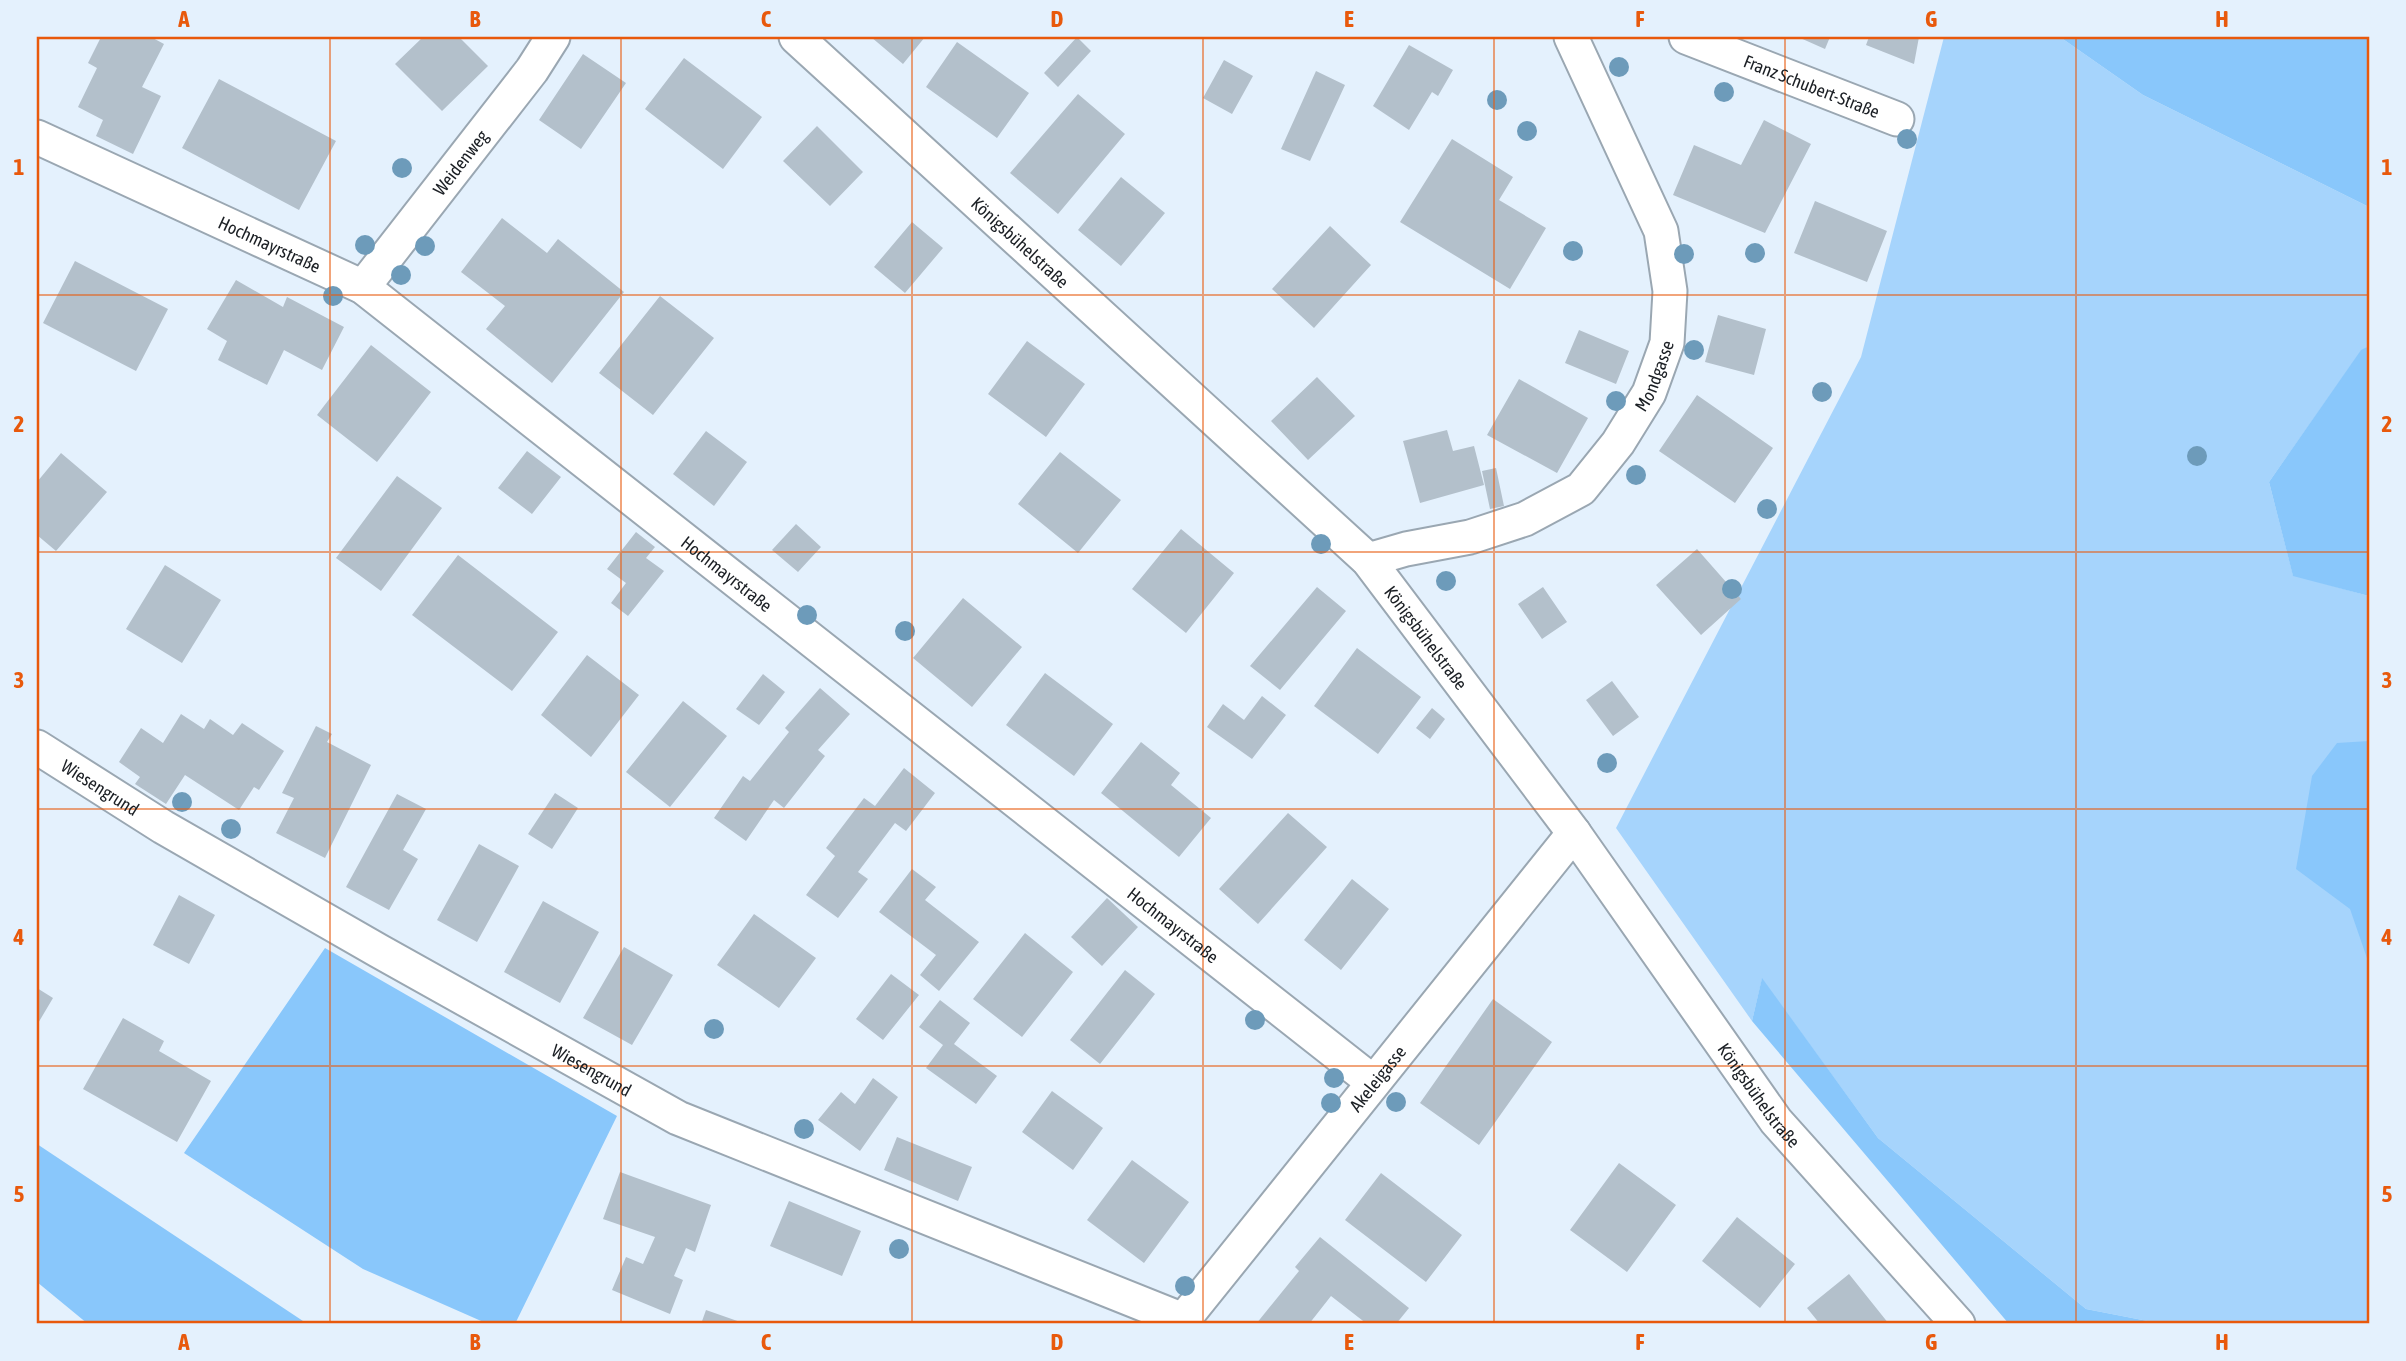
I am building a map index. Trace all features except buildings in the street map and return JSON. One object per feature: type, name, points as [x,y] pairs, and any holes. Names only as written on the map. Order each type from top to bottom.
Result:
[{"type":"street","name":"Weidenweg","points":[[363,287],[532,71],[553,37]]},
{"type":"street","name":"Königsbühelstraße","points":[[796,37],[1368,560],[1574,833],[1776,1121],[1957,1324]]},
{"type":"street","name":"Mondgasse","points":[[1368,560],[1406,549],[1470,537],[1525,519],[1581,489],[1618,443],[1649,393],[1667,343],[1670,291],[1661,231],[1571,37]]},
{"type":"street","name":"Franz Schubert-Straße","points":[[1686,37],[1897,119]]},
{"type":"street","name":"Hochmayrstraße","points":[[37,137],[363,287],[1373,1082]]},
{"type":"street","name":"Wiesengrund","points":[[37,747],[175,834],[678,1118],[1182,1322]]},
{"type":"street","name":"Akeleigasse","points":[[1182,1322],[1574,833]]},
{"type":"shaded area","points":[[1944,37],[2060,37],[2143,95],[2369,207],[2369,346],[2361,351],[2269,482],[2293,575],[2369,596],[2369,1324],[2163,1324],[2086,1309],[1878,1138],[1762,979],[1752,1021],[1616,828],[1861,357]]},
{"type":"shaded area","points":[[2060,37],[2369,37],[2369,207],[2143,95]]},
{"type":"shaded area","points":[[2369,346],[2369,596],[2293,576],[2269,482],[2361,350]]},
{"type":"shaded area","points":[[2369,741],[2369,964],[2350,909],[2296,869],[2312,776],[2337,743]]},
{"type":"shaded area","points":[[325,948],[617,1116],[515,1324],[488,1324],[363,1269],[184,1153]]},
{"type":"shaded area","points":[[1762,978],[1878,1138],[2086,1309],[2163,1324],[2009,1324],[1752,1021]]},
{"type":"shaded area","points":[[37,1144],[307,1324],[88,1324],[37,1282]]}]
